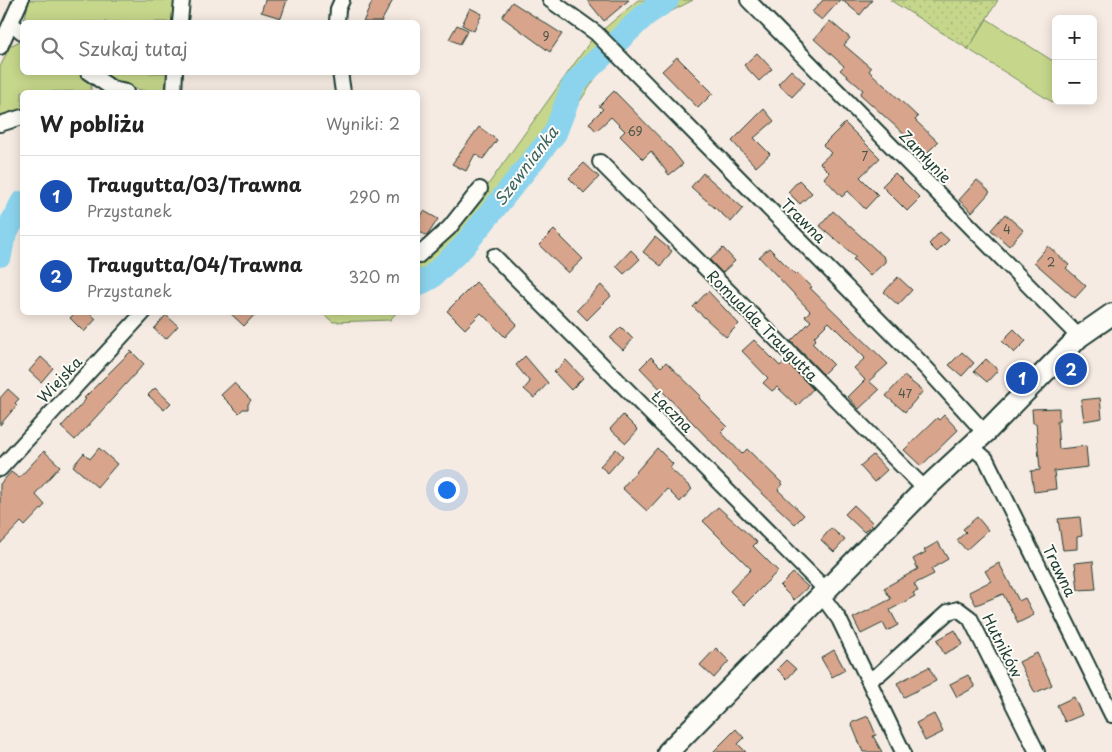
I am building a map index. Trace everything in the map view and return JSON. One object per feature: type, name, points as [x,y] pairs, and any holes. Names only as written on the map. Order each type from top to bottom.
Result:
[{"type":"main road","points":[[668,752],[925,490],[1079,337],[1112,314]]},
{"type":"street","points":[[0,47],[17,28],[21,0]]},
{"type":"street","points":[[180,20],[182,0]]},
{"type":"street","points":[[337,20],[338,9],[342,0]]},
{"type":"street","name":"Trawna","points":[[550,0],[596,34],[926,368],[978,439],[986,459],[1112,715]]},
{"type":"street","name":"Zamłynie","points":[[748,0],[1079,337]]},
{"type":"street","points":[[92,75],[114,90]]},
{"type":"street","points":[[174,90],[175,75]]},
{"type":"street","points":[[340,75],[343,90]]},
{"type":"street","points":[[0,124],[20,118]]},
{"type":"street","name":"Romualda Traugutta","points":[[600,162],[925,490]]},
{"type":"street","points":[[420,254],[449,228],[480,189]]},
{"type":"street","name":"Łączna","points":[[494,256],[824,593],[839,619],[903,752]]},
{"type":"street","name":"Wiejska","points":[[0,469],[141,315]]},
{"type":"street","name":"Hutników","points":[[868,679],[879,674],[948,612],[958,609],[970,618],[1037,752]]},
{"type":"green space","points":[[29,0],[176,0],[174,20],[24,20]]},
{"type":"green space","points":[[638,0],[693,0],[643,26],[602,68],[529,178],[478,243],[420,292],[420,260],[455,231],[592,39]]},
{"type":"green space","points":[[890,0],[998,0],[968,49]]},
{"type":"green space","points":[[987,19],[1052,60],[1052,102],[968,49]]},
{"type":"green space","points":[[20,41],[20,75],[80,75],[91,81],[91,90],[20,90],[20,114],[0,120],[0,67],[10,46]]},
{"type":"green space","points":[[100,75],[168,75],[164,90],[142,90],[112,81]]},
{"type":"green space","points":[[324,315],[394,315],[390,320],[333,322]]},
{"type":"building","points":[[265,0],[287,0],[281,18],[261,12]]},
{"type":"building","points":[[373,0],[393,0],[382,20],[364,20]]},
{"type":"building","points":[[587,0],[629,0],[604,21]]},
{"type":"building","points":[[823,0],[840,0],[822,20],[812,12]]},
{"type":"building","points":[[842,0],[872,0],[860,15]]},
{"type":"building","points":[[512,2],[562,34],[550,52],[502,17]]},
{"type":"building","points":[[470,8],[482,14],[474,31],[462,25]]},
{"type":"building","points":[[830,21],[850,38],[844,45],[871,68],[869,71],[918,117],[915,120],[938,142],[926,154],[860,94],[863,90],[840,70],[844,66],[814,39]]},
{"type":"building","points":[[457,25],[468,30],[460,44],[449,39]]},
{"type":"building","points":[[757,53],[772,69],[759,81],[744,65]]},
{"type":"building","points":[[677,57],[713,93],[698,108],[662,71]]},
{"type":"building","points":[[791,70],[805,83],[792,97],[778,84]]},
{"type":"building","points":[[614,91],[671,149],[683,164],[669,175],[651,151],[643,159],[620,136],[625,131],[611,117],[596,131],[589,123],[603,109],[599,106]]},
{"type":"building","points":[[764,109],[774,121],[754,138],[770,154],[756,167],[732,141]]},
{"type":"building","points":[[845,123],[880,158],[860,177],[878,195],[865,209],[848,191],[842,197],[824,178],[829,172],[820,163],[831,153],[823,145]]},
{"type":"building","points":[[479,127],[497,140],[483,159],[475,154],[466,171],[452,164]]},
{"type":"building","points":[[584,163],[599,177],[584,193],[569,178]]},
{"type":"building","points":[[703,173],[743,208],[731,222],[691,187]]},
{"type":"building","points":[[895,173],[920,198],[907,211],[882,186]]},
{"type":"building","points":[[799,180],[812,193],[800,204],[788,192]]},
{"type":"building","points":[[977,180],[990,192],[972,212],[959,200]]},
{"type":"building","points":[[424,211],[438,219],[427,236],[420,232],[420,218]]},
{"type":"building","points":[[833,211],[885,258],[885,262],[870,276],[853,259],[856,257],[820,226]]},
{"type":"building","points":[[1005,214],[1023,230],[1009,246],[991,230]]},
{"type":"building","points":[[554,230],[583,259],[568,273],[539,245]]},
{"type":"building","points":[[940,232],[949,240],[937,252],[929,244]]},
{"type":"building","points":[[655,237],[672,251],[661,266],[643,252]]},
{"type":"building","points":[[1048,246],[1069,265],[1066,268],[1086,286],[1075,298],[1034,262]]},
{"type":"building","points":[[723,248],[735,261],[722,273],[710,260]]},
{"type":"building","points":[[769,248],[796,275],[798,273],[812,287],[810,288],[888,364],[869,381],[879,390],[859,409],[848,397],[865,380],[854,368],[865,358],[829,322],[814,337],[816,339],[812,343],[833,364],[823,374],[791,341],[811,321],[805,316],[810,311],[759,257]]},
{"type":"building","points":[[631,250],[640,259],[624,274],[616,266]]},
{"type":"building","points":[[898,277],[912,290],[898,305],[884,292]]},
{"type":"building","points":[[476,282],[517,324],[505,337],[481,313],[465,329],[447,311]]},
{"type":"building","points":[[601,285],[611,296],[587,320],[577,310]]},
{"type":"building","points":[[708,291],[739,324],[726,337],[693,307]]},
{"type":"building","points":[[73,315],[92,315],[96,319],[84,332],[70,318]]},
{"type":"building","points":[[166,315],[178,326],[166,339],[154,329]]},
{"type":"building","points":[[232,315],[254,315],[244,326]]},
{"type":"building","points":[[621,327],[633,339],[623,350],[610,338]]},
{"type":"building","points":[[1014,329],[1026,341],[1014,353],[1002,341]]},
{"type":"building","points":[[754,340],[780,366],[785,361],[813,389],[797,406],[777,387],[772,391],[763,383],[768,378],[742,351]]},
{"type":"building","points":[[131,351],[144,364],[75,440],[61,427],[86,399],[84,398]]},
{"type":"building","points":[[962,352],[974,363],[962,376],[949,365]]},
{"type":"building","points":[[525,356],[548,383],[534,398],[524,389],[530,382],[516,365]]},
{"type":"building","points":[[41,357],[53,368],[41,382],[29,371]]},
{"type":"building","points":[[651,357],[661,367],[666,362],[701,396],[699,398],[727,426],[721,432],[742,454],[747,449],[783,484],[778,490],[804,515],[795,524],[747,479],[640,368]]},
{"type":"building","points":[[986,359],[998,370],[987,382],[974,371]]},
{"type":"building","points":[[566,360],[583,378],[571,390],[554,372]]},
{"type":"building","points":[[904,376],[923,391],[905,412],[886,396]]},
{"type":"building","points":[[234,383],[251,400],[248,404],[248,409],[243,409],[239,413],[221,395]]},
{"type":"building","points":[[155,388],[171,403],[164,410],[148,395]]},
{"type":"building","points":[[8,389],[19,399],[15,403],[17,405],[0,425],[0,398]]},
{"type":"building","points":[[1100,398],[1102,418],[1084,421],[1081,400]]},
{"type":"building","points":[[1059,408],[1059,421],[1057,421],[1059,449],[1086,446],[1088,467],[1054,471],[1056,489],[1034,492],[1031,471],[1040,470],[1036,423],[1033,423],[1032,409]]},
{"type":"building","points":[[623,415],[638,430],[626,443],[610,429]]},
{"type":"building","points":[[944,415],[958,430],[921,466],[904,450],[937,418],[939,420]]},
{"type":"building","points":[[99,448],[117,464],[97,487],[73,466],[84,453],[90,459]]},
{"type":"building","points":[[657,448],[673,464],[670,468],[692,489],[680,502],[667,489],[647,511],[622,488]]},
{"type":"building","points":[[616,449],[623,456],[608,473],[600,466]]},
{"type":"building","points":[[44,451],[60,466],[35,494],[45,505],[25,526],[21,522],[0,544],[0,484],[11,472],[19,478]]},
{"type":"building","points":[[873,455],[887,470],[874,482],[860,466]]},
{"type":"building","points":[[854,505],[873,523],[864,532],[845,514]]},
{"type":"building","points":[[718,507],[757,542],[753,546],[778,571],[744,605],[730,591],[751,569],[703,521]]},
{"type":"building","points":[[977,517],[988,530],[966,550],[957,540],[966,532],[963,529]]},
{"type":"building","points":[[1080,517],[1082,536],[1077,537],[1077,549],[1063,550],[1058,519]]},
{"type":"building","points":[[831,528],[845,540],[834,552],[821,540]]},
{"type":"building","points":[[938,542],[948,559],[931,569],[934,574],[914,584],[918,591],[913,593],[915,596],[890,610],[898,625],[887,631],[883,623],[861,634],[853,618],[891,599],[884,588],[918,569],[913,559],[926,552],[924,550]]},
{"type":"building","points":[[1093,561],[1096,589],[1078,590],[1075,563]]},
{"type":"building","points":[[999,563],[1019,601],[1025,598],[1034,615],[1018,623],[1003,594],[976,605],[969,592],[991,581],[985,571]]},
{"type":"building","points":[[793,573],[808,587],[794,600],[780,586]]},
{"type":"building","points":[[955,630],[963,644],[944,654],[937,640]]},
{"type":"building","points":[[716,648],[729,661],[714,678],[700,665]]},
{"type":"building","points":[[834,650],[845,670],[832,677],[821,658]]},
{"type":"building","points":[[1037,653],[1052,685],[1035,693],[1019,662]]},
{"type":"building","points":[[786,660],[796,669],[787,679],[777,669]]},
{"type":"building","points":[[929,667],[936,681],[904,697],[897,683]]},
{"type":"building","points":[[968,675],[975,687],[957,697],[950,684]]},
{"type":"building","points":[[1074,697],[1082,715],[1065,722],[1057,705]]},
{"type":"building","points":[[934,714],[943,732],[925,741],[916,723]]},
{"type":"building","points":[[868,716],[876,735],[873,736],[882,752],[863,752],[851,723]]},
{"type":"building","points":[[736,729],[744,738],[738,744],[746,752],[713,752]]},
{"type":"waterway","name":"Szewnianka","points":[[420,283],[430,278],[463,247],[555,133],[573,86],[589,68],[645,15],[667,0]]},
{"type":"waterway","name":"Szewnianka","points":[[0,255],[3,239],[20,207]]},
{"type":"place","name":"Traugutta/04/Trawna","points":[[1071,369]]},
{"type":"place","name":"Traugutta/03/Trawna","points":[[1022,378]]}]
